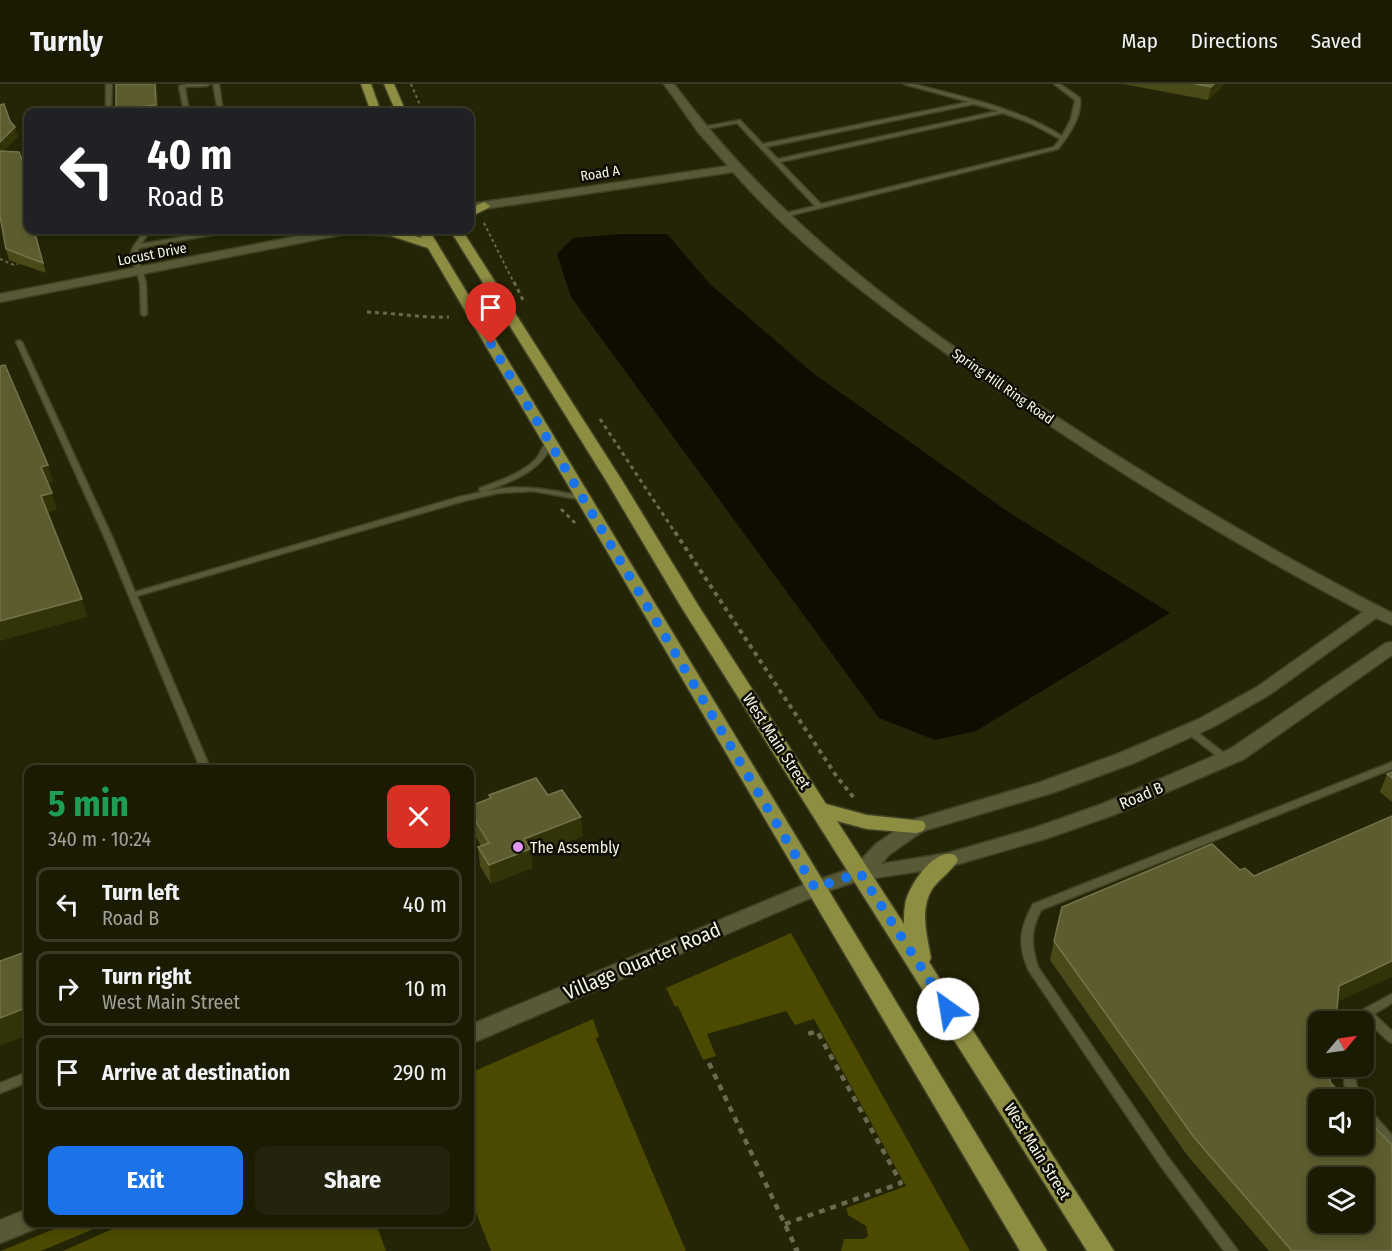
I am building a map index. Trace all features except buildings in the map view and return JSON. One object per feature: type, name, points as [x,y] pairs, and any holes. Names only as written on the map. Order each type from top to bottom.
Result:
[{"type":"main road","points":[[366,84],[371,108]]},
{"type":"main road","points":[[389,84],[399,108]]},
{"type":"main road","points":[[396,234],[433,246]]},
{"type":"main road","points":[[426,234],[1034,1251]]},
{"type":"main road","name":"West Main Street","points":[[462,234],[689,605],[1101,1251]]},
{"type":"main road","points":[[820,809],[867,822],[916,826]]},
{"type":"main road","points":[[922,969],[914,906],[920,887],[948,860]]},
{"type":"street","name":"Spring Hill Ring Road","points":[[669,84],[701,128],[731,163],[784,215],[837,262],[907,318],[1050,419],[1262,550],[1384,616]]},
{"type":"street","name":"Road A","points":[[474,196],[731,163]]},
{"type":"street","name":"Road A","points":[[476,210],[731,163]]},
{"type":"street","name":"Locust Drive","points":[[0,298],[326,234]]},
{"type":"street","name":"Road B","points":[[860,873],[883,849],[916,826],[1045,788],[1127,758],[1189,730],[1263,691],[1384,616]]},
{"type":"street","name":"Road B","points":[[815,888],[860,873],[886,871],[948,860],[1041,833],[1109,809],[1237,754],[1392,647]]},
{"type":"street","name":"Village Quarter Road","points":[[474,1033],[815,888]]},
{"type":"street","points":[[0,1232],[24,1222]]},
{"type":"lane","points":[[109,84],[109,108]]},
{"type":"lane","points":[[185,108],[182,85],[207,84]]},
{"type":"lane","points":[[216,84],[220,108]]},
{"type":"lane","points":[[907,84],[1042,126],[1064,139]]},
{"type":"lane","points":[[784,215],[1056,148],[1064,139],[1078,108],[1078,99],[1057,84]]},
{"type":"lane","points":[[762,146],[972,103]]},
{"type":"lane","points":[[777,162],[1001,112]]},
{"type":"lane","points":[[701,128],[738,121],[820,207]]},
{"type":"lane","points":[[144,314],[141,272],[134,254],[145,234]]},
{"type":"lane","points":[[136,247],[207,234]]},
{"type":"lane","points":[[19,342],[133,595],[204,765]]},
{"type":"lane","points":[[462,499],[527,470],[546,453],[549,442]]},
{"type":"lane","points":[[133,595],[462,499],[498,491],[533,489],[583,498]]},
{"type":"lane","points":[[1189,730],[1226,759]]},
{"type":"lane","points":[[1232,1251],[1164,1161],[1033,968],[1024,943],[1029,921],[1037,907],[1392,765]]},
{"type":"lane","points":[[1371,1011],[1392,998]]},
{"type":"lane","points":[[1374,1025],[1392,1038]]},
{"type":"lane","points":[[0,1088],[24,1079]]},
{"type":"lane","points":[[1374,1123],[1392,1144]]},
{"type":"path","points":[[411,84],[421,108]]},
{"type":"path","points":[[476,210],[528,308]]},
{"type":"path","points":[[0,259],[14,265],[18,264]]},
{"type":"path","points":[[367,312],[413,315],[424,318],[449,317]]},
{"type":"path","points":[[596,413],[837,777],[857,801]]},
{"type":"path","points":[[785,1224],[901,1183],[817,1031],[808,1034]]},
{"type":"path","points":[[709,1063],[797,1250],[794,1251]]},
{"type":"shaded area","points":[[620,234],[667,234],[711,285],[813,373],[1007,511],[1170,613],[976,731],[935,740],[879,718],[571,297],[557,254],[573,238]]},
{"type":"shaded area","points":[[791,933],[970,1251],[841,1251],[844,1239],[864,1239],[868,1236],[866,1226],[848,1215],[846,1208],[906,1186],[814,1019],[795,1025],[786,1011],[707,1034],[716,1056],[703,1060],[678,1006],[675,1007],[666,988]]},
{"type":"shaded area","points":[[593,1019],[599,1036],[596,1039],[686,1251],[491,1251],[474,1207],[474,1071]]},
{"type":"shaded area","points":[[58,1227],[98,1227],[41,1251],[1,1251]]},
{"type":"shaded area","points":[[117,1227],[377,1227],[386,1251],[63,1251]]},
{"type":"place","name":"The Assembly","points":[[518,847]]},
{"type":"route","points":[[491,344],[815,888],[860,873],[948,1009]]}]
